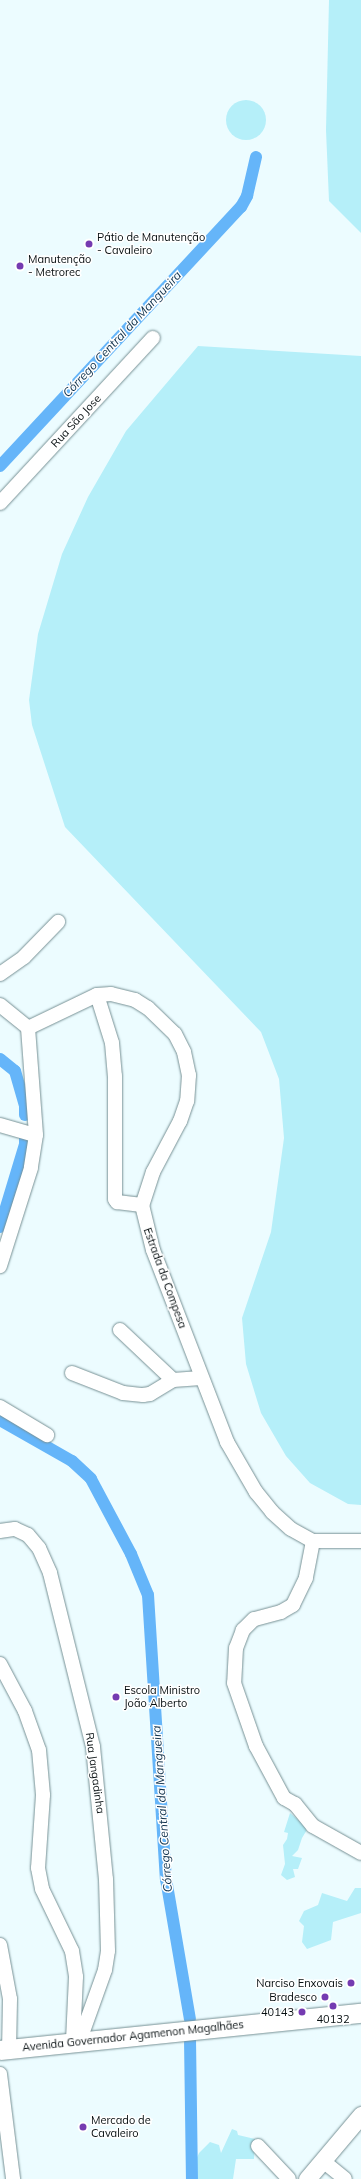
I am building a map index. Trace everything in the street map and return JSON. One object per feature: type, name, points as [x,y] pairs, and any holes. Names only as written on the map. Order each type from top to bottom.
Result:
[{"type":"main road","name":"Avenida Governador Agamenon Magalhães","points":[[5,2050],[76,2041],[361,2013]]},
{"type":"street","name":"Rua São Jose","points":[[0,504],[153,338]]},
{"type":"street","points":[[0,974],[24,957],[58,922]]},
{"type":"street","points":[[28,1028],[97,995],[123,995],[135,1000],[165,1022],[176,1034],[184,1052],[189,1075],[187,1101],[180,1121],[153,1172],[142,1205],[117,1202],[115,1199],[115,1076],[112,1043],[97,995]]},
{"type":"street","points":[[0,1005],[28,1028],[36,1135],[31,1168],[0,1266]]},
{"type":"street","points":[[0,1125],[36,1135]]},
{"type":"street","name":"Estrada da Compesa","points":[[142,1205],[152,1250],[201,1378],[227,1442],[256,1492],[272,1512],[291,1529],[313,1541],[361,1541]]},
{"type":"street","points":[[120,1330],[173,1380]]},
{"type":"street","points":[[72,1373],[124,1393],[142,1395],[150,1394],[173,1380],[201,1378]]},
{"type":"street","points":[[0,1406],[46,1435]]},
{"type":"street","name":"Rua Jangadinha","points":[[4,1530],[22,1531],[28,1535],[39,1548],[50,1573],[93,1747],[106,1879],[108,1951],[105,1970],[76,2041]]},
{"type":"street","points":[[313,1541],[306,1578],[293,1605],[281,1612],[254,1619],[243,1630],[236,1648],[234,1683],[256,1746],[284,1798],[295,1804],[313,1826],[361,1853]]},
{"type":"street","points":[[0,1664],[25,1711],[40,1750],[43,1795],[38,1868],[42,1889],[72,1951],[76,1977],[76,2041]]},
{"type":"street","points":[[0,1945],[10,1999],[5,2050]]},
{"type":"street","points":[[0,2074],[13,2179]]},
{"type":"street","points":[[307,2179],[361,2114]]},
{"type":"street","points":[[258,2146],[289,2179]]},
{"type":"street","points":[[323,2161],[345,2179]]},
{"type":"shaded area","points":[[329,0],[361,0],[361,233],[329,201],[326,130]]},
{"type":"shaded area","points":[[246,100],[260,106],[266,120],[260,134],[246,140],[232,134],[226,120],[232,106]]},
{"type":"shaded area","points":[[198,346],[361,356],[361,1505],[348,1504],[310,1483],[286,1456],[261,1413],[246,1364],[242,1318],[271,1232],[284,1138],[279,1079],[261,1032],[65,827],[32,725],[29,700],[38,634],[62,554],[88,497],[126,431]]},
{"type":"shaded area","points":[[290,1813],[308,1828],[302,1838],[298,1850],[292,1856],[302,1858],[298,1869],[293,1869],[295,1877],[287,1880],[281,1875],[285,1864],[283,1845],[287,1839],[288,1833],[284,1832]]},
{"type":"shaded area","points":[[355,1888],[361,1888],[361,1913],[333,1922],[331,1940],[307,1949],[302,1942],[304,1926],[299,1921],[304,1911],[318,1905],[322,1893],[347,1901]]},
{"type":"shaded area","points":[[232,2129],[237,2131],[238,2135],[255,2139],[254,2159],[236,2159],[233,2179],[188,2179],[199,2153],[210,2142],[219,2145],[221,2153]]},
{"type":"waterway","name":"Córrego Central da Mangueira","points":[[0,466],[241,207],[247,196],[256,157]]},
{"type":"waterway","name":"Córrego Central da Mangueira","points":[[0,1059],[15,1071],[25,1105],[25,1115]]},
{"type":"waterway","name":"Córrego Central da Mangueira","points":[[0,1227],[25,1144],[25,1134]]},
{"type":"waterway","name":"Córrego Central da Mangueira","points":[[0,1420],[72,1461],[91,1479],[131,1554],[148,1595],[166,1879],[190,2019]]},
{"type":"waterway","name":"Córrego Central da Mangueira","points":[[190,2039],[192,2179]]},
{"type":"place","name":"Pátio de Manutenção - Cavaleiro","points":[[89,244]]},
{"type":"place","name":"Manutenção - Metrorec","points":[[20,266]]},
{"type":"place","name":"Escola Ministro João Alberto","points":[[116,1697]]},
{"type":"place","name":"Narciso Enxovais","points":[[351,1983]]},
{"type":"place","name":"Bradesco","points":[[325,1997]]},
{"type":"place","name":"40132","points":[[333,2006]]},
{"type":"place","name":"40143","points":[[302,2012]]},
{"type":"place","name":"Mercado de Cavaleiro","points":[[83,2127]]}]
